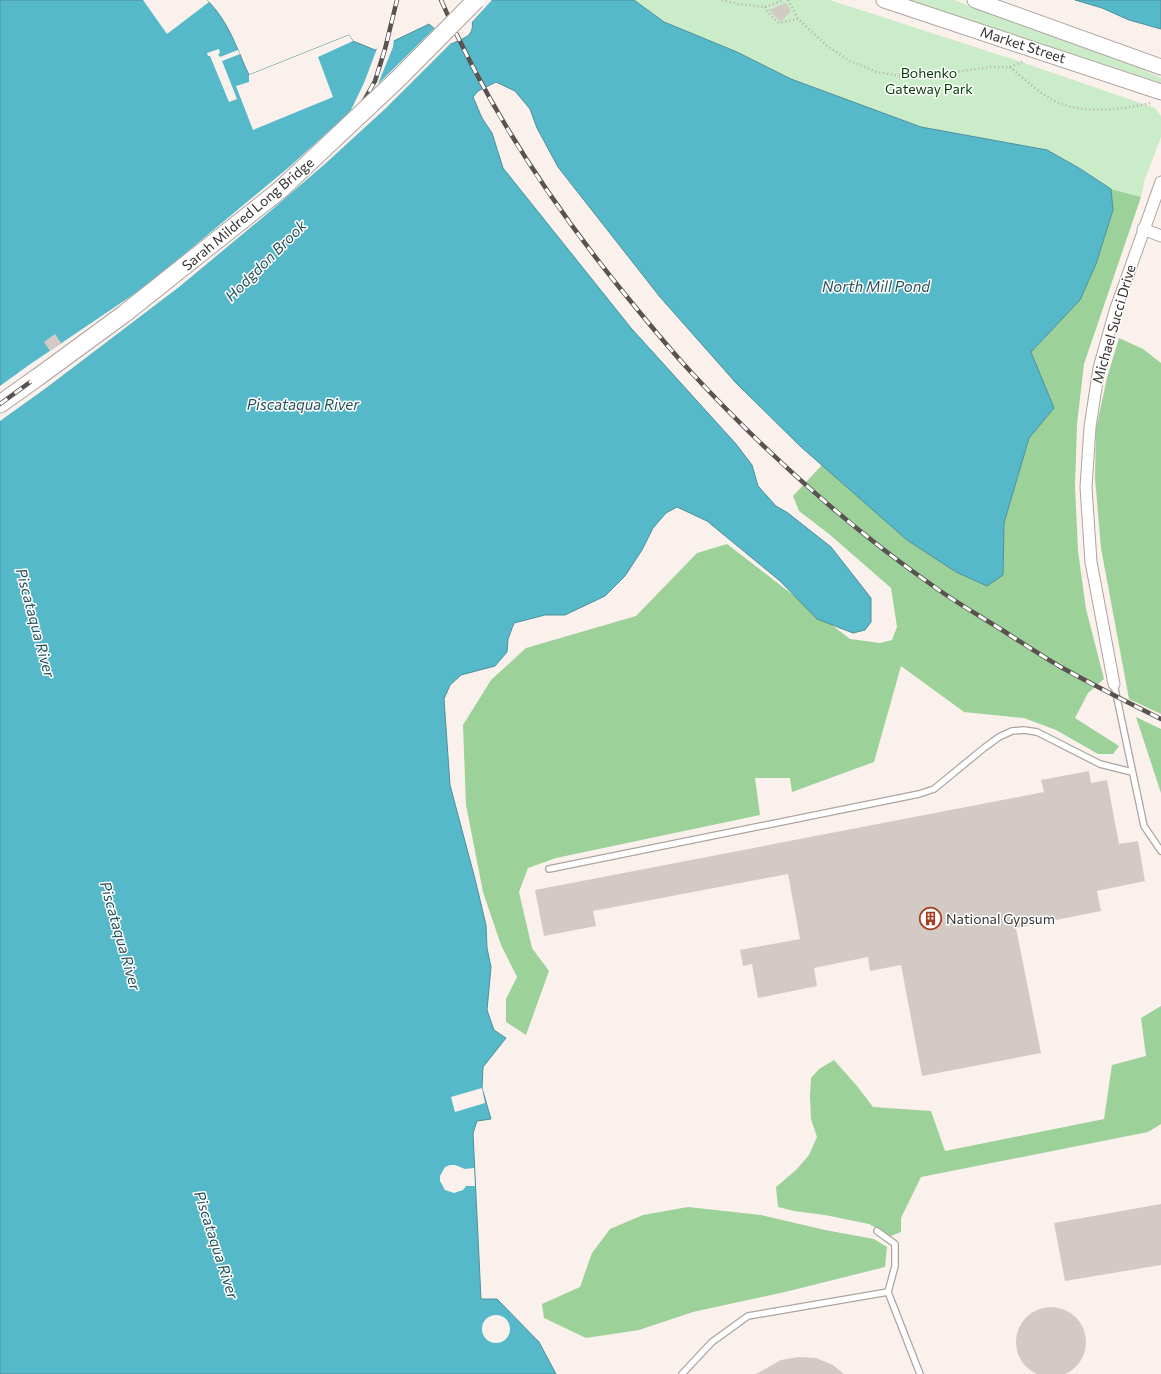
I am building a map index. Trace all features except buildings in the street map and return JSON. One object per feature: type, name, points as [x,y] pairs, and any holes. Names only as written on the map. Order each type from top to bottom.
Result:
[{"type":"main road","name":"Sarah Mildred Long Bridge","points":[[0,404],[124,314],[280,190],[400,77],[476,0]]},
{"type":"main road","name":"Market Street","points":[[884,0],[1161,92]]},
{"type":"main road","name":"Market Street","points":[[975,0],[1161,67]]},
{"type":"street","name":"Michael Succi Drive","points":[[1114,684],[1091,562],[1086,487],[1090,427],[1099,368],[1115,311],[1143,228],[1161,182]]},
{"type":"street","points":[[1143,228],[1161,236]]},
{"type":"lane","points":[[1114,684],[1144,826],[1158,842],[1161,850]]},
{"type":"lane","points":[[549,869],[919,794],[934,788],[999,737],[1012,731],[1024,730],[1037,732],[1100,764],[1132,772]]},
{"type":"lane","points":[[877,1231],[895,1244],[895,1266],[888,1292],[920,1374]]},
{"type":"lane","points":[[682,1374],[712,1342],[748,1316],[888,1292]]},
{"type":"path","points":[[722,0],[765,7],[784,0]]},
{"type":"path","points":[[788,0],[798,19],[838,54],[850,61],[877,72],[906,77],[920,77],[990,67],[1010,67],[1025,61]]},
{"type":"path","points":[[765,7],[770,15],[779,23],[798,19]]},
{"type":"path","points":[[1010,67],[1051,99],[1071,107],[1117,109],[1150,104]]},
{"type":"green space","name":"Bohenko Gateway Park","points":[[634,0],[830,0],[1012,59],[1155,108],[1161,116],[1161,137],[1145,179],[1141,197],[1111,189],[1079,168],[1047,150],[921,127],[791,79],[737,52],[664,22]]},
{"type":"green space","points":[[908,0],[954,0],[1135,66],[1161,78],[1161,83]]},
{"type":"green space","points":[[1111,189],[1141,197],[1084,364],[1077,424],[1075,486],[1078,551],[1086,609],[1104,679],[1088,693],[1075,718],[1119,746],[1113,754],[1098,754],[1056,730],[1024,718],[964,712],[901,666],[874,762],[792,792],[790,778],[755,778],[760,815],[556,858],[528,868],[519,892],[532,948],[549,971],[526,1035],[506,1022],[506,999],[517,977],[501,945],[483,892],[466,805],[463,725],[491,680],[526,648],[636,616],[697,553],[727,544],[850,639],[880,643],[892,640],[897,627],[891,588],[829,534],[799,511],[793,496],[822,465],[907,540],[956,572],[987,586],[1003,575],[1004,523],[1029,438],[1054,408],[1031,352],[1080,300],[1096,264],[1113,211]]},
{"type":"green space","points":[[1119,338],[1143,349],[1161,363],[1161,714],[1129,699],[1101,548],[1095,478],[1096,429],[1107,378]]},
{"type":"green space","points":[[1136,717],[1161,729],[1161,793]]},
{"type":"green space","points":[[1161,1006],[1161,1124],[1148,1132],[921,1177],[901,1218],[901,1232],[891,1236],[869,1224],[778,1207],[776,1187],[796,1170],[809,1155],[817,1137],[811,1119],[811,1078],[819,1069],[834,1060],[873,1107],[931,1111],[945,1151],[1104,1119],[1112,1065],[1146,1056],[1141,1018]]},
{"type":"green space","points":[[688,1207],[761,1215],[825,1230],[874,1239],[887,1247],[885,1267],[785,1292],[693,1312],[639,1330],[586,1338],[544,1318],[542,1304],[580,1287],[592,1253],[610,1229],[643,1215]]},
{"type":"water","name":"Piscataqua River","points":[[0,0],[207,0],[215,8],[227,26],[249,75],[349,35],[353,41],[375,50],[429,24],[452,44],[470,34],[472,29],[471,14],[465,0],[634,0],[664,22],[737,52],[791,79],[921,127],[1047,150],[1079,168],[1111,189],[1113,210],[1096,264],[1080,300],[1031,352],[1054,408],[1029,438],[1004,523],[1003,575],[987,586],[956,572],[907,540],[800,446],[736,383],[660,297],[558,167],[537,128],[530,109],[515,91],[496,82],[478,91],[473,97],[482,118],[492,133],[503,168],[631,328],[736,444],[752,465],[758,486],[776,506],[788,513],[831,547],[871,598],[871,622],[865,630],[853,633],[817,619],[780,581],[707,521],[677,507],[666,513],[653,528],[642,550],[625,576],[605,596],[565,615],[545,615],[514,623],[508,639],[507,652],[495,666],[461,675],[450,685],[444,699],[450,785],[486,925],[487,948],[491,967],[487,1010],[494,1030],[506,1038],[483,1067],[482,1088],[491,1119],[477,1121],[473,1133],[481,1299],[497,1299],[539,1342],[556,1374],[0,1374]]},
{"type":"water","points":[[1075,0],[1161,0],[1161,29],[1129,20],[1102,8]]},
{"type":"pier","points":[[143,0],[207,0],[209,2],[167,34]]},
{"type":"pier","points":[[463,0],[492,0],[470,24]]},
{"type":"pier","points":[[436,27],[452,42],[386,108],[326,163],[179,287],[0,421],[0,386],[146,286],[288,168],[350,112],[364,83],[378,46],[394,38],[393,47],[378,84]]},
{"type":"pier","points":[[349,35],[353,41],[318,57],[333,97],[253,130],[236,86],[249,82],[249,75]]},
{"type":"pier","points":[[219,49],[220,53],[218,54],[220,57],[238,50],[240,54],[222,61],[237,99],[229,102],[210,56],[208,56],[207,53]]},
{"type":"pier","points":[[482,1088],[485,1103],[455,1112],[451,1097]]},
{"type":"pier","points":[[455,1165],[465,1169],[474,1168],[475,1186],[466,1186],[463,1190],[454,1193],[445,1190],[440,1181],[440,1176],[445,1167]]},
{"type":"pier","points":[[496,1315],[506,1319],[510,1329],[506,1339],[496,1343],[486,1339],[482,1329],[486,1319]]},
{"type":"railway","points":[[0,404],[125,313],[244,220],[281,189],[342,131],[357,113],[375,81],[385,49],[397,0]]},
{"type":"railway","points":[[441,0],[459,39],[498,113],[543,185],[593,254],[663,340],[690,371],[747,430],[838,513],[936,588],[1059,666],[1161,719]]},
{"type":"place","name":"National Gypsum","points":[[930,919]]},
{"type":"water label","name":"Hodgdon Brook","points":[[266,261]]},
{"type":"water label","name":"North Mill Pond","points":[[876,287]]}]
